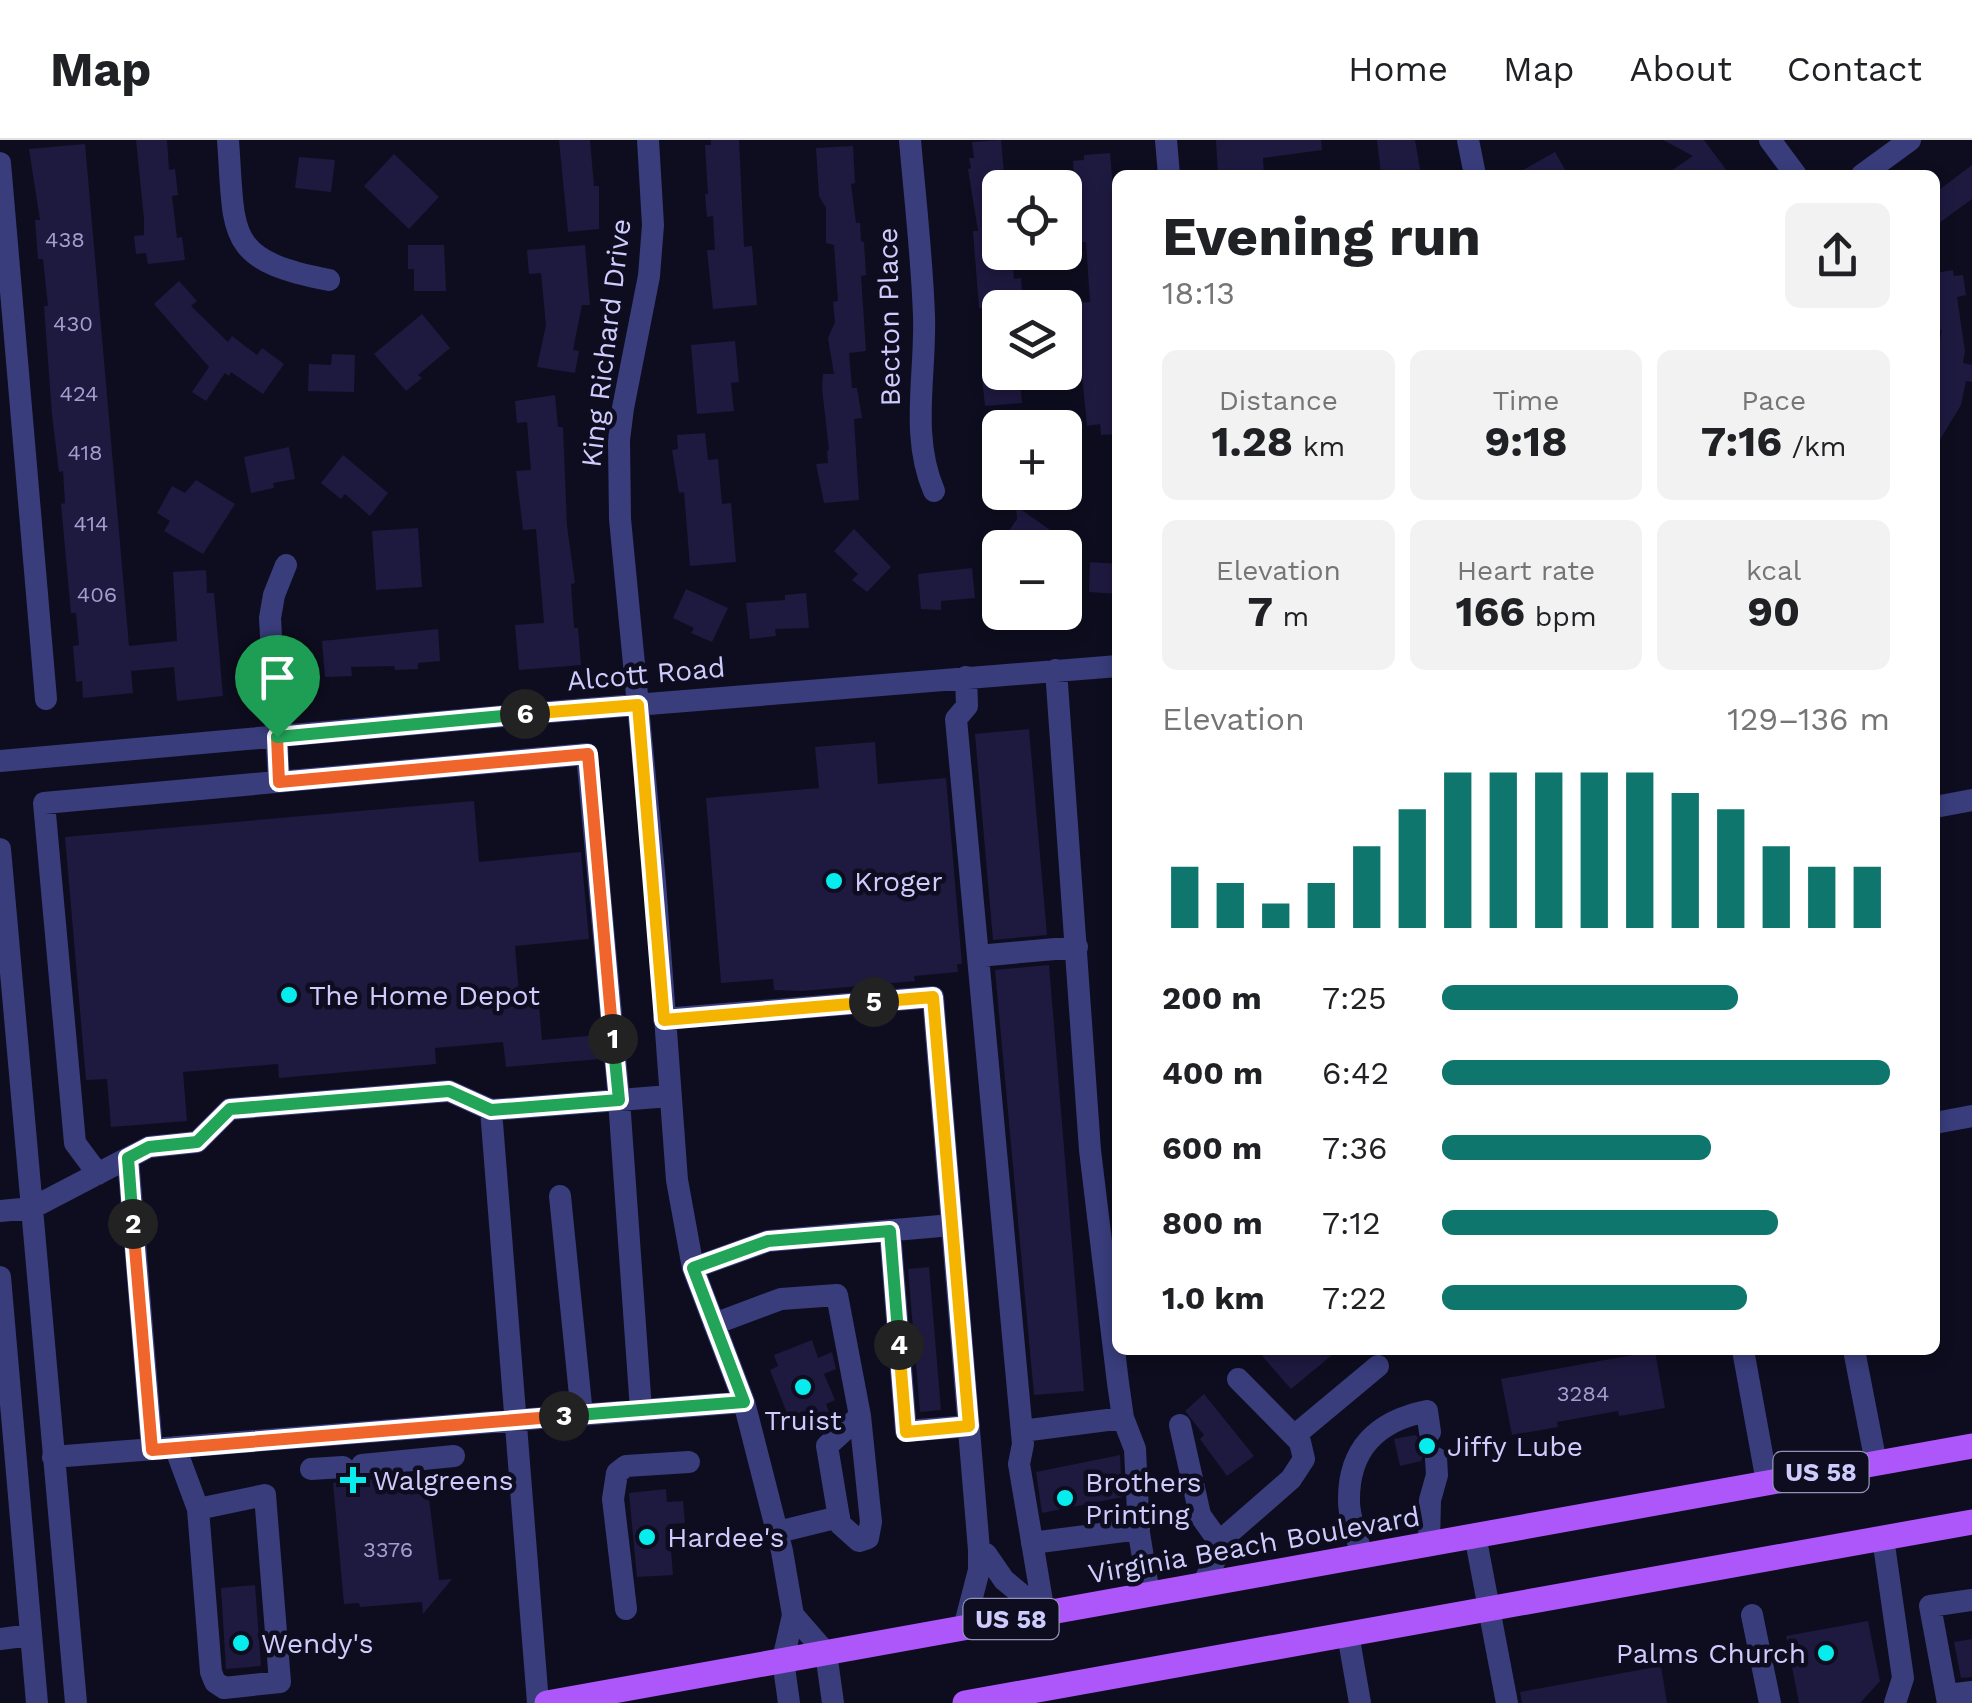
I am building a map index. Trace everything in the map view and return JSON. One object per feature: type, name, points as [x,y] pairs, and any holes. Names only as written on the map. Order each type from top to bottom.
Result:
[{"type":"main road","name":"Virginia Beach Boulevard","points":[[547,1703],[1972,1446]]},
{"type":"main road","points":[[966,1703],[1084,1693],[1348,1634],[1972,1522]]},
{"type":"street","points":[[228,140],[234,220],[244,245],[273,266],[329,280]]},
{"type":"street","name":"King Richard Drive","points":[[648,140],[653,225],[649,276],[619,440],[620,519],[670,1096],[682,1220],[693,1268],[744,1402],[778,1532],[793,1615],[783,1660]]},
{"type":"street","name":"Becton Place","points":[[910,140],[924,320],[920,442],[934,491]]},
{"type":"street","points":[[1166,140],[1169,170]]},
{"type":"street","points":[[1468,140],[1474,170]]},
{"type":"street","points":[[1770,140],[1792,170]]},
{"type":"street","points":[[1869,170],[1910,140]]},
{"type":"street","points":[[0,163],[46,699]]},
{"type":"street","points":[[0,430],[24,427]]},
{"type":"street","points":[[279,782],[270,618],[286,566]]},
{"type":"street","name":"Alcott Road","points":[[0,761],[1112,666]]},
{"type":"street","points":[[1056,670],[1090,1150],[1112,1329]]},
{"type":"street","points":[[966,677],[966,706],[956,719],[1022,1431],[1019,1464],[1044,1613]]},
{"type":"street","points":[[98,1174],[75,1142],[44,804],[588,754],[619,1100],[640,1410]]},
{"type":"street","points":[[1940,806],[1972,800]]},
{"type":"street","points":[[0,849],[76,1703]]},
{"type":"street","points":[[978,956],[1077,947]]},
{"type":"street","points":[[664,1020],[933,997],[979,1550],[976,1588],[964,1628]]},
{"type":"street","points":[[0,1211],[32,1208],[149,1147],[197,1142],[230,1109],[449,1091],[491,1110],[670,1096]]},
{"type":"street","points":[[491,1110],[538,1703]]},
{"type":"street","points":[[1940,1121],[1972,1116]]},
{"type":"street","points":[[128,1158],[163,1448],[198,1509],[211,1672],[215,1682],[224,1688],[281,1693],[265,1494],[198,1509]]},
{"type":"street","points":[[560,1196],[582,1415]]},
{"type":"street","points":[[693,1268],[768,1241],[952,1225]]},
{"type":"street","points":[[890,1231],[906,1432],[969,1426]]},
{"type":"street","points":[[0,1276],[37,1703]]},
{"type":"street","points":[[714,1324],[781,1299],[837,1295],[860,1416],[871,1522],[868,1538],[859,1542],[840,1524],[827,1446],[860,1416]]},
{"type":"street","points":[[1115,1355],[1123,1418],[1135,1449],[1139,1529],[1149,1594]]},
{"type":"street","points":[[1744,1355],[1767,1482]]},
{"type":"street","points":[[1855,1355],[1876,1463]]},
{"type":"street","points":[[1294,1436],[1378,1366]]},
{"type":"street","points":[[1204,1584],[1228,1534],[1302,1466],[1303,1454],[1294,1436],[1238,1379]]},
{"type":"street","points":[[53,1457],[744,1402]]},
{"type":"street","points":[[1362,1556],[1348,1503],[1357,1456],[1379,1428],[1403,1416],[1427,1411],[1430,1432]]},
{"type":"street","points":[[1022,1431],[1123,1418]]},
{"type":"street","points":[[1180,1425],[1200,1515],[1222,1546]]},
{"type":"street","points":[[312,1470],[454,1456]]},
{"type":"street","points":[[1429,1544],[1436,1458]]},
{"type":"street","points":[[626,1609],[612,1499],[617,1472],[626,1466],[689,1462]]},
{"type":"street","points":[[778,1532],[839,1517]]},
{"type":"street","points":[[1032,1543],[1139,1529]]},
{"type":"street","points":[[1475,1535],[1507,1703]]},
{"type":"street","points":[[1883,1538],[1904,1678],[1895,1703]]},
{"type":"street","points":[[979,1550],[1004,1580],[1044,1613]]},
{"type":"street","points":[[0,1571],[25,1568]]},
{"type":"street","points":[[1963,1695],[1930,1606],[1972,1600]]},
{"type":"street","points":[[793,1615],[826,1653],[833,1703]]},
{"type":"street","points":[[1752,1615],[1770,1703]]},
{"type":"street","points":[[1348,1634],[1359,1701]]},
{"type":"street","points":[[0,1639],[31,1635]]},
{"type":"street","points":[[783,1660],[789,1703]]},
{"type":"building","points":[[136,140],[167,140],[169,170],[175,169],[178,195],[172,196],[177,238],[182,237],[185,260],[148,264],[146,253],[136,254],[134,236],[144,235],[144,219]]},
{"type":"building","points":[[559,140],[590,140],[594,186],[599,186],[599,229],[568,232]]},
{"type":"building","points":[[711,140],[739,140],[744,247],[752,246],[757,305],[713,309],[707,250],[715,250],[713,216],[707,217],[705,194],[705,145],[711,145]]},
{"type":"building","points":[[1001,140],[1004,170],[982,170],[982,270],[1013,270],[1014,279],[1021,278],[1022,290],[982,290],[982,308],[973,231],[978,231],[968,169],[969,158],[974,158],[972,142]]},
{"type":"building","points":[[1216,140],[1321,140],[1322,150],[1263,158],[1264,170],[1218,170]]},
{"type":"building","points":[[1377,140],[1415,140],[1420,170],[1380,170]]},
{"type":"building","points":[[1663,140],[1704,140],[1726,170],[1672,170],[1693,156]]},
{"type":"building","points":[[85,144],[129,646],[177,641],[173,572],[206,570],[207,593],[214,593],[223,696],[177,701],[174,667],[131,671],[133,693],[83,698],[82,681],[76,682],[73,646],[79,645],[76,613],[71,613],[61,504],[65,503],[63,471],[59,472],[52,415],[44,306],[48,306],[43,259],[38,259],[35,220],[40,220],[29,149]]},
{"type":"building","points":[[853,146],[855,183],[851,184],[856,223],[860,223],[864,242],[866,275],[861,276],[866,351],[849,353],[852,388],[857,388],[862,418],[854,419],[859,500],[824,503],[816,464],[828,463],[822,388],[823,374],[834,374],[828,338],[835,322],[833,302],[838,301],[834,245],[826,243],[826,208],[819,196],[816,148]]},
{"type":"building","points":[[1555,152],[1565,170],[1523,170]]},
{"type":"building","points":[[1110,153],[1112,434],[1101,435],[1100,424],[1087,426],[1082,303],[1090,302],[1086,242],[1082,242],[1082,170],[1073,170],[1073,161],[1084,160],[1084,155]]},
{"type":"building","points":[[394,154],[439,197],[409,229],[364,186]]},
{"type":"building","points":[[299,157],[335,160],[331,192],[295,188]]},
{"type":"building","points":[[1972,165],[1972,199],[1940,222],[1940,189]]},
{"type":"building","points":[[408,245],[444,245],[446,291],[414,291],[414,269],[408,269]]},
{"type":"building","points":[[585,245],[590,305],[582,305],[573,350],[579,351],[575,373],[537,367],[546,325],[541,273],[529,274],[527,250]]},
{"type":"building","points":[[1953,270],[1954,276],[1963,275],[1966,295],[1957,297],[1965,351],[1963,363],[1972,365],[1972,382],[1966,381],[1961,405],[1940,440],[1942,330],[1940,272]]},
{"type":"building","points":[[179,281],[197,301],[191,306],[228,342],[232,336],[257,355],[262,348],[284,364],[263,394],[231,372],[229,376],[225,373],[206,401],[192,392],[209,367],[154,304]]},
{"type":"building","points":[[422,314],[450,348],[418,375],[422,378],[406,391],[374,354]]},
{"type":"building","points":[[735,341],[739,382],[731,383],[734,411],[697,414],[691,345]]},
{"type":"building","points":[[332,354],[355,355],[354,392],[308,391],[309,364],[331,365]]},
{"type":"building","points":[[983,390],[1021,390],[1022,403],[985,406]]},
{"type":"building","points":[[555,395],[558,427],[563,427],[567,526],[575,583],[571,584],[574,628],[578,628],[581,665],[519,670],[515,625],[544,623],[536,529],[523,530],[516,471],[531,470],[527,422],[517,423],[515,401]]},
{"type":"building","points":[[705,433],[708,460],[718,459],[722,504],[731,503],[736,562],[690,566],[684,492],[679,493],[672,450],[678,449],[677,435]]},
{"type":"building","points":[[289,447],[295,479],[251,493],[244,457]]},
{"type":"building","points":[[343,455],[388,493],[370,516],[345,494],[341,499],[321,483]]},
{"type":"building","points":[[196,480],[235,504],[203,554],[164,531],[170,521],[157,513],[172,486],[185,493]]},
{"type":"building","points":[[1016,510],[1022,510],[1050,530],[1009,530],[1017,519]]},
{"type":"building","points":[[418,528],[422,587],[376,590],[372,531]]},
{"type":"building","points":[[854,529],[891,567],[867,592],[852,580],[858,574],[834,551]]},
{"type":"building","points":[[1090,562],[1112,564],[1112,594],[1089,592]]},
{"type":"building","points":[[972,568],[975,598],[941,601],[941,610],[921,609],[918,574]]},
{"type":"building","points":[[686,589],[728,608],[712,642],[691,633],[694,628],[673,618]]},
{"type":"building","points":[[806,593],[809,628],[775,629],[776,636],[750,639],[746,603],[785,600],[785,595]]},
{"type":"building","points":[[438,629],[440,661],[418,663],[418,669],[351,667],[352,676],[325,677],[322,641]]},
{"type":"building","points":[[1029,729],[1047,935],[993,940],[975,734]]},
{"type":"building","name":"Kroger","points":[[875,742],[878,784],[946,778],[962,964],[957,964],[958,972],[914,976],[915,981],[802,991],[774,990],[773,979],[721,983],[706,798],[819,788],[815,747]]},
{"type":"building","name":"The Home Depot","points":[[474,801],[479,862],[581,852],[589,939],[515,946],[520,1006],[539,1005],[542,1040],[598,1035],[600,1059],[506,1067],[503,1042],[435,1048],[436,1064],[279,1078],[278,1064],[183,1072],[187,1121],[111,1127],[107,1079],[86,1080],[65,837]]},
{"type":"building","points":[[1049,965],[1084,1391],[1034,1395],[995,970]]},
{"type":"building","points":[[929,1267],[941,1410],[920,1412],[908,1269]]},
{"type":"building","name":"Truist","points":[[812,1340],[818,1358],[832,1352],[836,1369],[824,1374],[835,1400],[826,1404],[829,1412],[792,1426],[770,1370],[778,1366],[774,1355]]},
{"type":"building","points":[[1261,1355],[1332,1355],[1291,1389]]},
{"type":"building","points":[[1633,1355],[1656,1355],[1665,1408],[1619,1416],[1618,1411],[1512,1435],[1501,1379]]},
{"type":"building","points":[[1204,1394],[1254,1456],[1227,1476],[1185,1411]]},
{"type":"building","points":[[1415,1435],[1427,1446],[1421,1461],[1400,1466],[1394,1439]]},
{"type":"building","points":[[1120,1455],[1122,1497],[1042,1513],[1036,1472]]},
{"type":"building","name":"Walgreens","points":[[426,1474],[439,1580],[452,1579],[423,1614],[422,1602],[360,1607],[359,1603],[344,1604],[333,1483],[354,1477],[363,1480]]},
{"type":"building","name":"Hardee's","points":[[666,1489],[667,1502],[683,1501],[685,1523],[669,1524],[673,1575],[637,1577],[629,1493]]},
{"type":"building","name":"Wendy's","points":[[255,1585],[261,1666],[226,1669],[221,1588]]},
{"type":"building","points":[[1868,1621],[1880,1681],[1860,1703],[1799,1703],[1786,1636]]},
{"type":"building","points":[[1972,1639],[1972,1677],[1961,1678],[1954,1642]]},
{"type":"building","points":[[1661,1666],[1667,1703],[1522,1703],[1520,1692]]},
{"type":"place","name":"Kroger","points":[[834,881]]},
{"type":"place","name":"The Home Depot","points":[[289,995]]},
{"type":"place","name":"Truist","points":[[803,1387]]},
{"type":"place","name":"Jiffy Lube","points":[[1427,1446]]},
{"type":"place","name":"Walgreens","points":[[353,1480]]},
{"type":"place","name":"Brothers Printing","points":[[1065,1498]]},
{"type":"place","name":"Hardee's","points":[[647,1537]]},
{"type":"place","name":"Wendy's","points":[[241,1643]]},
{"type":"place","name":"Palms Church","points":[[1826,1653]]},
{"type":"route","points":[[638,705],[664,1020],[933,997],[969,1426],[906,1432],[890,1231],[768,1241],[693,1268],[744,1402],[152,1450],[128,1158],[149,1147],[197,1142],[230,1109],[449,1091],[491,1110],[619,1100],[588,754],[279,782],[277,737],[638,705]]}]
